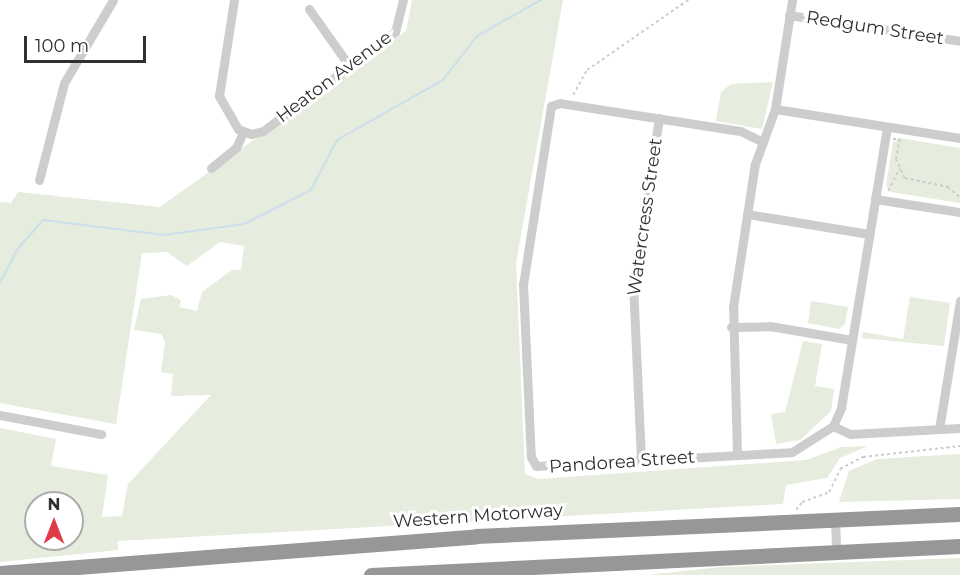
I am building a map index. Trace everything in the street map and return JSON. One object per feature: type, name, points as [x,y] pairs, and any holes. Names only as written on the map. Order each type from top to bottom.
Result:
[{"type":"highway","name":"Western Motorway","points":[[0,573],[339,545],[792,519],[960,513]]},
{"type":"highway","points":[[371,575],[836,550],[960,546]]},
{"type":"street","points":[[39,180],[64,83],[113,0]]},
{"type":"street","points":[[211,168],[236,148],[243,132],[219,96],[234,0]]},
{"type":"street","name":"Heaton Avenue","points":[[243,132],[263,131],[395,32],[404,0]]},
{"type":"street","points":[[737,455],[731,327],[747,214],[763,142],[775,109],[792,0]]},
{"type":"street","points":[[309,9],[350,67]]},
{"type":"street","name":"Redgum Street","points":[[789,15],[960,41]]},
{"type":"street","name":"Pandorea Street","points":[[571,105],[556,103],[550,109],[523,276],[531,460],[542,467],[796,452],[833,426]]},
{"type":"street","points":[[571,105],[740,131],[763,142]]},
{"type":"street","points":[[775,109],[960,138]]},
{"type":"street","name":"Watercress Street","points":[[641,460],[633,286],[658,118]]},
{"type":"street","points":[[887,126],[852,340],[833,426],[850,434],[960,428]]},
{"type":"street","points":[[875,199],[960,212]]},
{"type":"street","points":[[747,214],[868,234]]},
{"type":"street","points":[[939,429],[960,301]]},
{"type":"street","points":[[731,327],[770,326],[852,340]]},
{"type":"street","points":[[0,415],[101,434]]},
{"type":"street","points":[[835,518],[836,550]]},
{"type":"path","points":[[571,105],[587,70],[688,0]]},
{"type":"path","points":[[890,138],[900,139],[896,156],[900,169],[919,185],[948,187],[960,196]]},
{"type":"path","points":[[887,192],[900,169]]},
{"type":"path","points":[[792,519],[802,501],[829,492],[847,464],[879,453],[960,446]]},
{"type":"shaded area","points":[[412,0],[563,0],[516,263],[525,474],[539,479],[806,460],[842,447],[868,446],[840,458],[827,478],[786,485],[783,504],[118,541],[118,550],[0,562],[0,428],[56,439],[51,466],[108,475],[102,517],[122,516],[128,484],[211,395],[171,396],[173,374],[161,372],[165,342],[161,334],[134,330],[141,299],[171,295],[181,300],[179,307],[197,311],[202,292],[232,270],[241,270],[244,246],[220,242],[187,266],[167,252],[142,253],[116,424],[0,403],[0,202],[11,203],[18,192],[160,207],[406,31]]},
{"type":"shaded area","points":[[773,82],[762,129],[716,121],[721,92],[731,84]]},
{"type":"shaded area","points":[[899,138],[960,148],[960,203],[891,192],[886,186],[893,142]]},
{"type":"shaded area","points":[[910,297],[950,303],[944,346],[862,338],[863,332],[903,339]]},
{"type":"shaded area","points":[[811,301],[848,307],[845,324],[839,329],[808,323]]},
{"type":"shaded area","points":[[803,341],[822,344],[815,386],[834,389],[831,411],[800,440],[776,444],[771,414],[785,412]]},
{"type":"shaded area","points":[[960,454],[960,499],[839,502],[849,471],[877,459]]},
{"type":"shaded area","points":[[960,558],[960,575],[648,575],[720,567]]},
{"type":"waterway","points":[[0,283],[16,251],[43,220],[164,235],[244,224],[311,190],[337,140],[443,80],[477,36],[541,0]]}]
